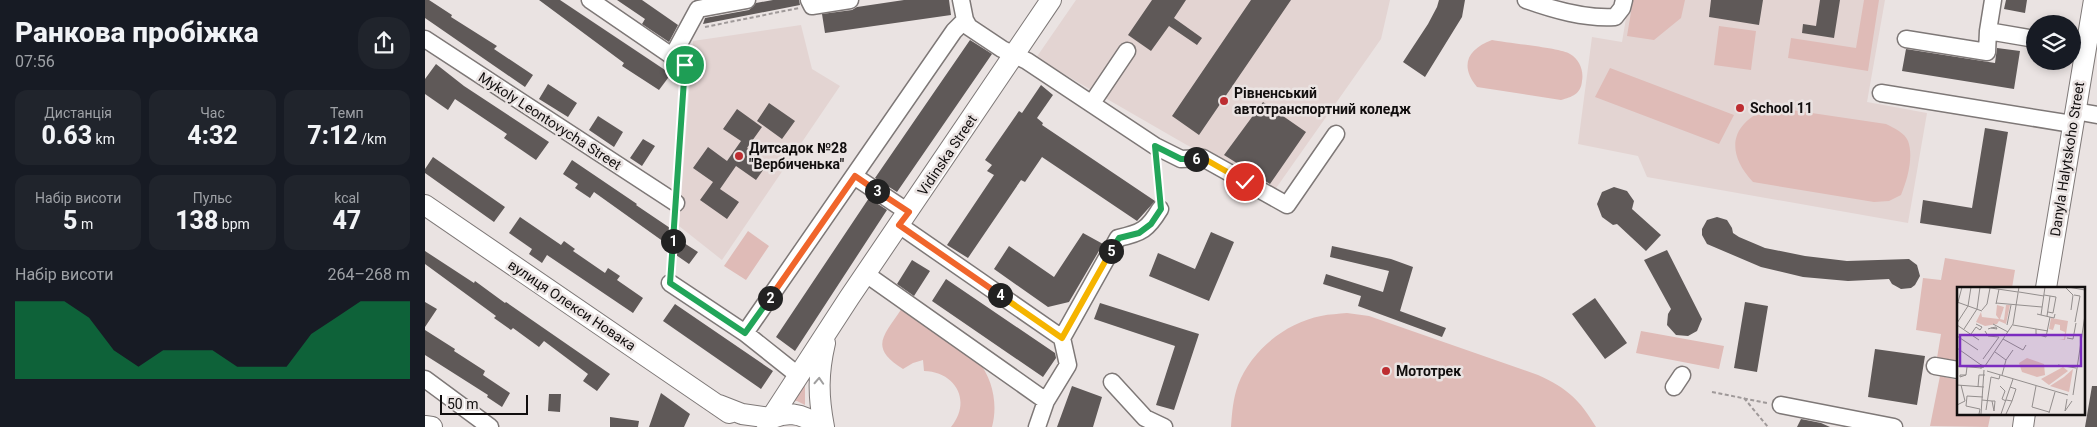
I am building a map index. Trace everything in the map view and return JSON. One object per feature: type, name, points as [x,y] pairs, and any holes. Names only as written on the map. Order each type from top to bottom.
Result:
[{"type":"main road","name":"Vidinska Street","points":[[766,423],[1051,0]]},
{"type":"main road","name":"Danyla Halytskoho Street","points":[[2081,40],[2094,0]]},
{"type":"main road","name":"Danyla Halytskoho Street","points":[[2046,287],[2074,117],[2077,70]]},
{"type":"main road","name":"вулиця Олекси Новака","points":[[425,205],[719,405],[737,419],[743,427]]},
{"type":"main road","name":"Vidinska Street","points":[[824,427],[819,397],[820,363],[827,334]]},
{"type":"main road","name":"вулиця Олекси Новака","points":[[719,405],[766,423],[781,414],[804,416],[818,427]]},
{"type":"main road","points":[[2023,427],[2025,414]]},
{"type":"main road","points":[[425,426],[432,427]]},
{"type":"street","points":[[590,0],[679,61],[686,31],[698,9],[747,0]]},
{"type":"street","points":[[810,3],[850,0]]},
{"type":"street","points":[[961,0],[965,20],[969,27],[1027,61],[1155,146],[1181,159],[1203,158],[1287,205],[1335,134]]},
{"type":"street","points":[[1525,0],[1551,9],[1602,18],[1615,17],[1622,8],[1624,0]]},
{"type":"street","points":[[1906,39],[1987,52],[1993,0]]},
{"type":"street","points":[[745,333],[954,31],[965,20]]},
{"type":"street","points":[[1988,31],[2026,37]]},
{"type":"street","name":"Mykoly Leontovycha Street","points":[[425,38],[676,203]]},
{"type":"street","points":[[1092,103],[1127,51]]},
{"type":"street","points":[[1881,93],[2074,117],[2097,114]]},
{"type":"street","points":[[855,176],[904,219],[1062,338],[1068,365],[1046,401],[1037,427]]},
{"type":"street","points":[[1062,338],[1119,238],[1139,233],[1151,224],[1161,209]]},
{"type":"street","points":[[866,274],[1046,401]]},
{"type":"street","points":[[670,283],[745,333],[799,376]]},
{"type":"street","points":[[1935,366],[1957,370]]},
{"type":"street","points":[[425,379],[490,427]]},
{"type":"street","points":[[1112,382],[1145,418],[1164,427]]},
{"type":"street","points":[[1781,406],[1894,427]]},
{"type":"path","points":[[686,31],[810,3]]},
{"type":"path","points":[[670,283],[676,203],[679,61]]},
{"type":"path","points":[[1155,146],[1161,209]]},
{"type":"path","points":[[1712,392],[1781,406]]},
{"type":"path","points":[[1744,398],[1768,427]]},
{"type":"shaded area","name":"Рівненський автотранспортний коледж","points":[[1076,0],[1390,0],[1381,39],[1274,191],[1185,144],[1036,58]]},
{"type":"shaded area","name":"School 11","points":[[1629,0],[1885,0],[1867,102],[1927,113],[1908,223],[1647,177],[1638,156],[1578,144],[1592,37],[1622,42]]},
{"type":"shaded area","points":[[1633,0],[1685,0],[1681,18],[1654,40],[1627,36]]},
{"type":"shaded area","points":[[1864,0],[1879,0],[1868,71],[1788,58],[1791,38],[1856,48]]},
{"type":"shaded area","name":"Дитсадок №28 \"Вербиченька\"","points":[[801,25],[812,69],[840,86],[722,260],[679,226],[693,41]]},
{"type":"shaded area","points":[[1719,26],[1756,31],[1751,70],[1714,65]]},
{"type":"shaded area","points":[[1492,40],[1570,54],[1576,59],[1581,69],[1580,89],[1572,96],[1561,100],[1477,87],[1468,72],[1469,59],[1477,48]]},
{"type":"shaded area","points":[[1610,68],[1734,115],[1719,144],[1595,97]]},
{"type":"shaded area","points":[[1771,107],[1886,124],[1899,131],[1908,141],[1910,147],[1910,161],[1901,195],[1889,201],[1874,202],[1753,182],[1738,159],[1735,149],[1736,138],[1740,129],[1747,121]]},
{"type":"shaded area","points":[[748,231],[769,246],[746,280],[724,266]]},
{"type":"shaded area","points":[[1945,258],[2015,270],[2012,287],[1957,287],[1957,362],[1937,358],[1941,334],[1916,330],[1923,278],[1941,280]]},
{"type":"shaded area","points":[[902,308],[978,361],[991,384],[993,392],[994,419],[992,427],[951,427],[960,407],[960,398],[952,382],[935,373],[924,371],[923,360],[903,369],[886,354],[883,347],[885,334]]},
{"type":"shaded area","name":"Мототрек","points":[[1347,313],[1369,316],[1538,375],[1572,396],[1584,409],[1596,427],[1231,427],[1238,385],[1251,361],[1260,350],[1282,332],[1295,325],[1321,316]]},
{"type":"shaded area","points":[[1641,331],[1724,346],[1719,369],[1636,353]]},
{"type":"shaded area","points":[[805,376],[805,405],[797,401],[787,402]]},
{"type":"shaded area","points":[[1940,376],[1957,380],[1957,414],[1991,414],[1988,427],[1930,426]]},
{"type":"building","points":[[425,0],[429,0],[452,15],[451,17],[497,46],[494,49],[533,75],[525,87],[425,18]]},
{"type":"building","points":[[539,0],[560,0],[671,74],[659,90],[622,66],[624,63]]},
{"type":"building","points":[[617,0],[642,0],[678,25],[669,42],[642,24],[645,19]]},
{"type":"building","points":[[773,0],[799,0],[800,5],[703,24],[705,18],[749,10],[756,3]]},
{"type":"building","points":[[904,0],[949,0],[951,15],[825,33],[822,14]]},
{"type":"building","points":[[1152,0],[1186,0],[1174,18],[1202,38],[1197,45],[1169,26],[1151,51],[1128,35]]},
{"type":"building","points":[[1251,0],[1291,0],[1199,135],[1172,116]]},
{"type":"building","points":[[1439,0],[1465,0],[1462,17],[1425,77],[1403,62],[1428,24]]},
{"type":"building","points":[[1711,0],[1763,0],[1759,25],[1709,17]]},
{"type":"building","points":[[1820,0],[1840,0],[1834,38],[1802,33],[1803,24],[1816,26]]},
{"type":"building","points":[[2006,0],[2027,0],[2025,13],[2004,9]]},
{"type":"building","points":[[970,40],[992,54],[897,192],[875,178]]},
{"type":"building","points":[[1997,48],[2020,51],[2014,89],[1902,71],[1906,49],[1995,63]]},
{"type":"building","points":[[436,64],[464,86],[549,142],[536,160],[504,138],[507,134],[455,99],[448,110],[425,94],[425,79]]},
{"type":"building","points":[[548,84],[577,103],[568,117],[539,99]]},
{"type":"building","points":[[1041,85],[1053,95],[1037,118],[1043,123],[1042,125],[1155,201],[1137,221],[1042,157],[1025,182],[1021,180],[968,258],[947,245],[994,175],[987,171],[992,165],[985,160],[1019,111],[1022,113]]},
{"type":"building","points":[[1263,102],[1306,132],[1270,184],[1224,155]]},
{"type":"building","points":[[769,103],[795,121],[782,139],[757,121]]},
{"type":"building","points":[[737,109],[762,127],[747,148],[768,163],[756,180],[736,166],[720,189],[739,202],[727,219],[700,200],[713,182],[693,168],[708,147],[727,161],[741,141],[723,129]]},
{"type":"building","points":[[598,116],[623,132],[614,147],[589,130]]},
{"type":"building","points":[[1985,128],[2008,132],[1991,234],[1920,223],[1923,200],[1972,208]]},
{"type":"building","points":[[643,139],[655,146],[642,166],[630,158]]},
{"type":"building","points":[[433,157],[505,207],[494,222],[425,173],[425,169]]},
{"type":"building","points":[[572,160],[673,230],[670,234],[698,252],[689,264],[676,255],[678,252],[594,192],[590,198],[575,188],[578,184],[563,174]]},
{"type":"building","points":[[1614,187],[1627,191],[1634,201],[1632,209],[1661,235],[1646,251],[1617,224],[1613,225],[1602,217],[1597,204],[1602,192]]},
{"type":"building","points":[[869,198],[887,210],[795,351],[776,337]]},
{"type":"building","points":[[520,217],[561,245],[564,241],[575,249],[573,251],[605,273],[608,268],[620,276],[617,280],[643,298],[633,313],[547,255],[542,263],[529,254],[532,249],[509,233]]},
{"type":"building","points":[[1717,217],[1727,220],[1733,233],[1739,237],[1765,248],[1805,256],[1847,261],[1909,259],[1917,265],[1920,276],[1911,288],[1901,289],[1892,284],[1889,279],[1848,281],[1803,277],[1761,267],[1707,244],[1702,235],[1702,229],[1707,220]]},
{"type":"building","points":[[1211,232],[1234,242],[1209,301],[1149,276],[1158,253],[1195,269]]},
{"type":"building","points":[[1083,233],[1103,244],[1069,302],[1048,307],[994,269],[1009,246],[1054,277]]},
{"type":"building","points":[[1332,246],[1391,259],[1413,267],[1400,311],[1446,328],[1442,337],[1358,306],[1361,296],[1323,284],[1326,274],[1383,292],[1389,271],[1330,257]]},
{"type":"building","points":[[1667,250],[1702,319],[1697,331],[1688,336],[1676,335],[1667,325],[1668,314],[1671,309],[1644,260]]},
{"type":"building","points":[[425,251],[474,283],[475,281],[610,374],[597,391],[583,381],[588,374],[544,341],[539,347],[513,328],[511,330],[494,318],[496,316],[425,264]]},
{"type":"building","points":[[912,260],[930,271],[914,296],[897,284]]},
{"type":"building","points":[[946,279],[1055,353],[1056,358],[1043,377],[932,301]]},
{"type":"building","points":[[1595,298],[1627,343],[1605,359],[1572,314]]},
{"type":"building","points":[[425,302],[437,309],[425,327]]},
{"type":"building","points":[[1745,302],[1768,306],[1757,372],[1734,368]]},
{"type":"building","points":[[1100,303],[1199,334],[1174,410],[1156,405],[1175,346],[1094,319]]},
{"type":"building","points":[[675,304],[773,371],[761,389],[663,321]]},
{"type":"building","points":[[425,330],[485,371],[483,375],[510,393],[502,407],[487,397],[488,395],[425,355]]},
{"type":"building","points":[[1875,349],[1925,356],[1917,405],[1868,397]]},
{"type":"building","points":[[1072,386],[1102,397],[1093,427],[1057,427]]},
{"type":"building","points":[[2092,386],[2097,386],[2097,427],[2085,427]]},
{"type":"building","points":[[661,393],[690,414],[684,427],[649,427]]},
{"type":"building","points":[[549,394],[561,394],[560,412],[548,411]]},
{"type":"building","points":[[610,417],[639,421],[638,427],[610,427]]},
{"type":"building","points":[[1801,419],[1821,423],[1830,427],[1797,427]]},
{"type":"place","name":"Рівненський автотранспортний коледж","points":[[1224,101]]},
{"type":"place","name":"School 11","points":[[1740,108]]},
{"type":"place","name":"Дитсадок №28 \"Вербиченька\"","points":[[739,156]]},
{"type":"place","name":"Мототрек","points":[[1386,371]]},
{"type":"route","points":[[685,65],[670,283],[745,333],[855,176],[909,212],[899,225],[1062,338],[1119,238],[1139,233],[1151,224],[1161,209],[1155,146],[1181,159],[1203,158],[1245,182]]}]
